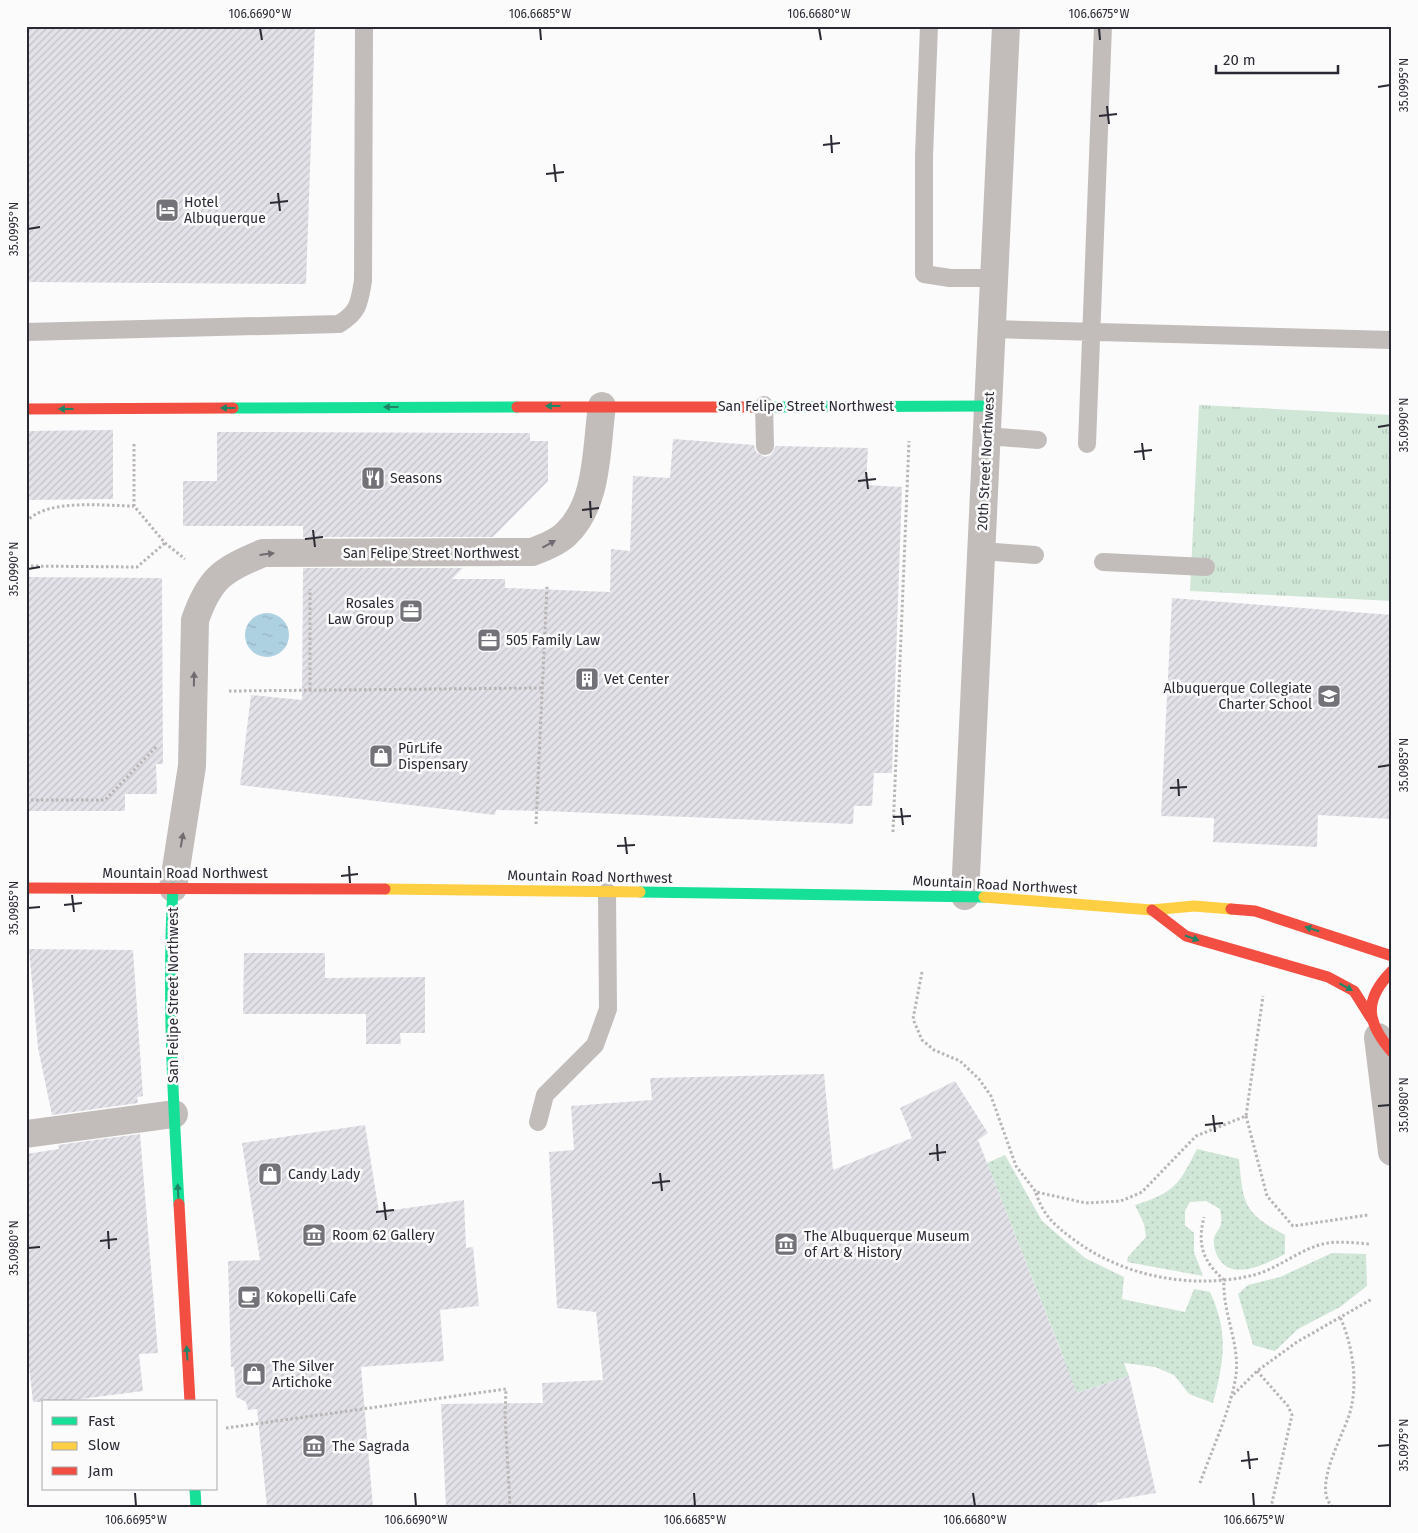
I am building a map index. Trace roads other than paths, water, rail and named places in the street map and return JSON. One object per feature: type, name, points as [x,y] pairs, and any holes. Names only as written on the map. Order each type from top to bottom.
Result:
[{"type":"street","name":"20th Street Northwest","points":[[965,896],[1006,26]]},
{"type":"street","name":"San Felipe Street Northwest","points":[[190,1400],[174,1114],[170,939],[173,888],[192,766],[195,620],[203,599],[212,584],[232,566],[263,553],[532,552],[541,548],[565,535],[585,507],[592,482],[602,406],[988,406]]},
{"type":"street","points":[[26,409],[602,406]]},
{"type":"street","name":"Mountain Road Northwest","points":[[26,888],[965,896],[1152,910],[1194,906],[1255,911],[1392,956]]},
{"type":"street","points":[[1152,910],[1186,936],[1328,977],[1354,991],[1380,1036]]},
{"type":"street","points":[[1392,971],[1380,980],[1372,998],[1380,1036],[1392,1152]]},
{"type":"street","points":[[26,1134],[174,1114]]},
{"type":"street","points":[[195,1490],[196,1507]]},
{"type":"lane","points":[[26,332],[339,324],[348,319],[358,308],[363,281],[364,26]]},
{"type":"lane","points":[[929,26],[924,156],[924,274],[950,278],[994,278]]},
{"type":"lane","points":[[1087,444],[1093,331],[1103,26]]},
{"type":"lane","points":[[992,329],[1392,340]]},
{"type":"lane","points":[[764,406],[766,446]]},
{"type":"lane","points":[[987,436],[1038,440]]},
{"type":"lane","points":[[982,551],[1035,555]]},
{"type":"lane","points":[[1103,562],[1206,567]]},
{"type":"lane","points":[[538,1122],[545,1095],[596,1045],[608,1009],[607,892]]},
{"type":"water","points":[[267,613],[279,617],[285,623],[289,635],[285,647],[279,653],[267,657],[255,653],[249,647],[245,635],[249,623],[255,617]]},
{"type":"place","name":"Hotel Albuquerque","points":[[167,210]]},
{"type":"place","name":"Seasons","points":[[373,478]]},
{"type":"place","name":"Rosales Law Group","points":[[411,611]]},
{"type":"place","name":"505 Family Law","points":[[489,640]]},
{"type":"place","name":"Vet Center","points":[[587,679]]},
{"type":"place","name":"Albuquerque Collegiate Charter School","points":[[1329,696]]},
{"type":"place","name":"PūrLife Dispensary","points":[[381,756]]},
{"type":"place","name":"Candy Lady","points":[[270,1174]]},
{"type":"place","name":"Room 62 Gallery","points":[[314,1235]]},
{"type":"place","name":"The Albuquerque Museum of Art & History","points":[[786,1244]]},
{"type":"place","name":"Kokopelli Cafe","points":[[249,1297]]},
{"type":"place","name":"The Silver Artichoke","points":[[254,1374]]},
{"type":"place","name":"The Sagrada","points":[[314,1446]]}]
